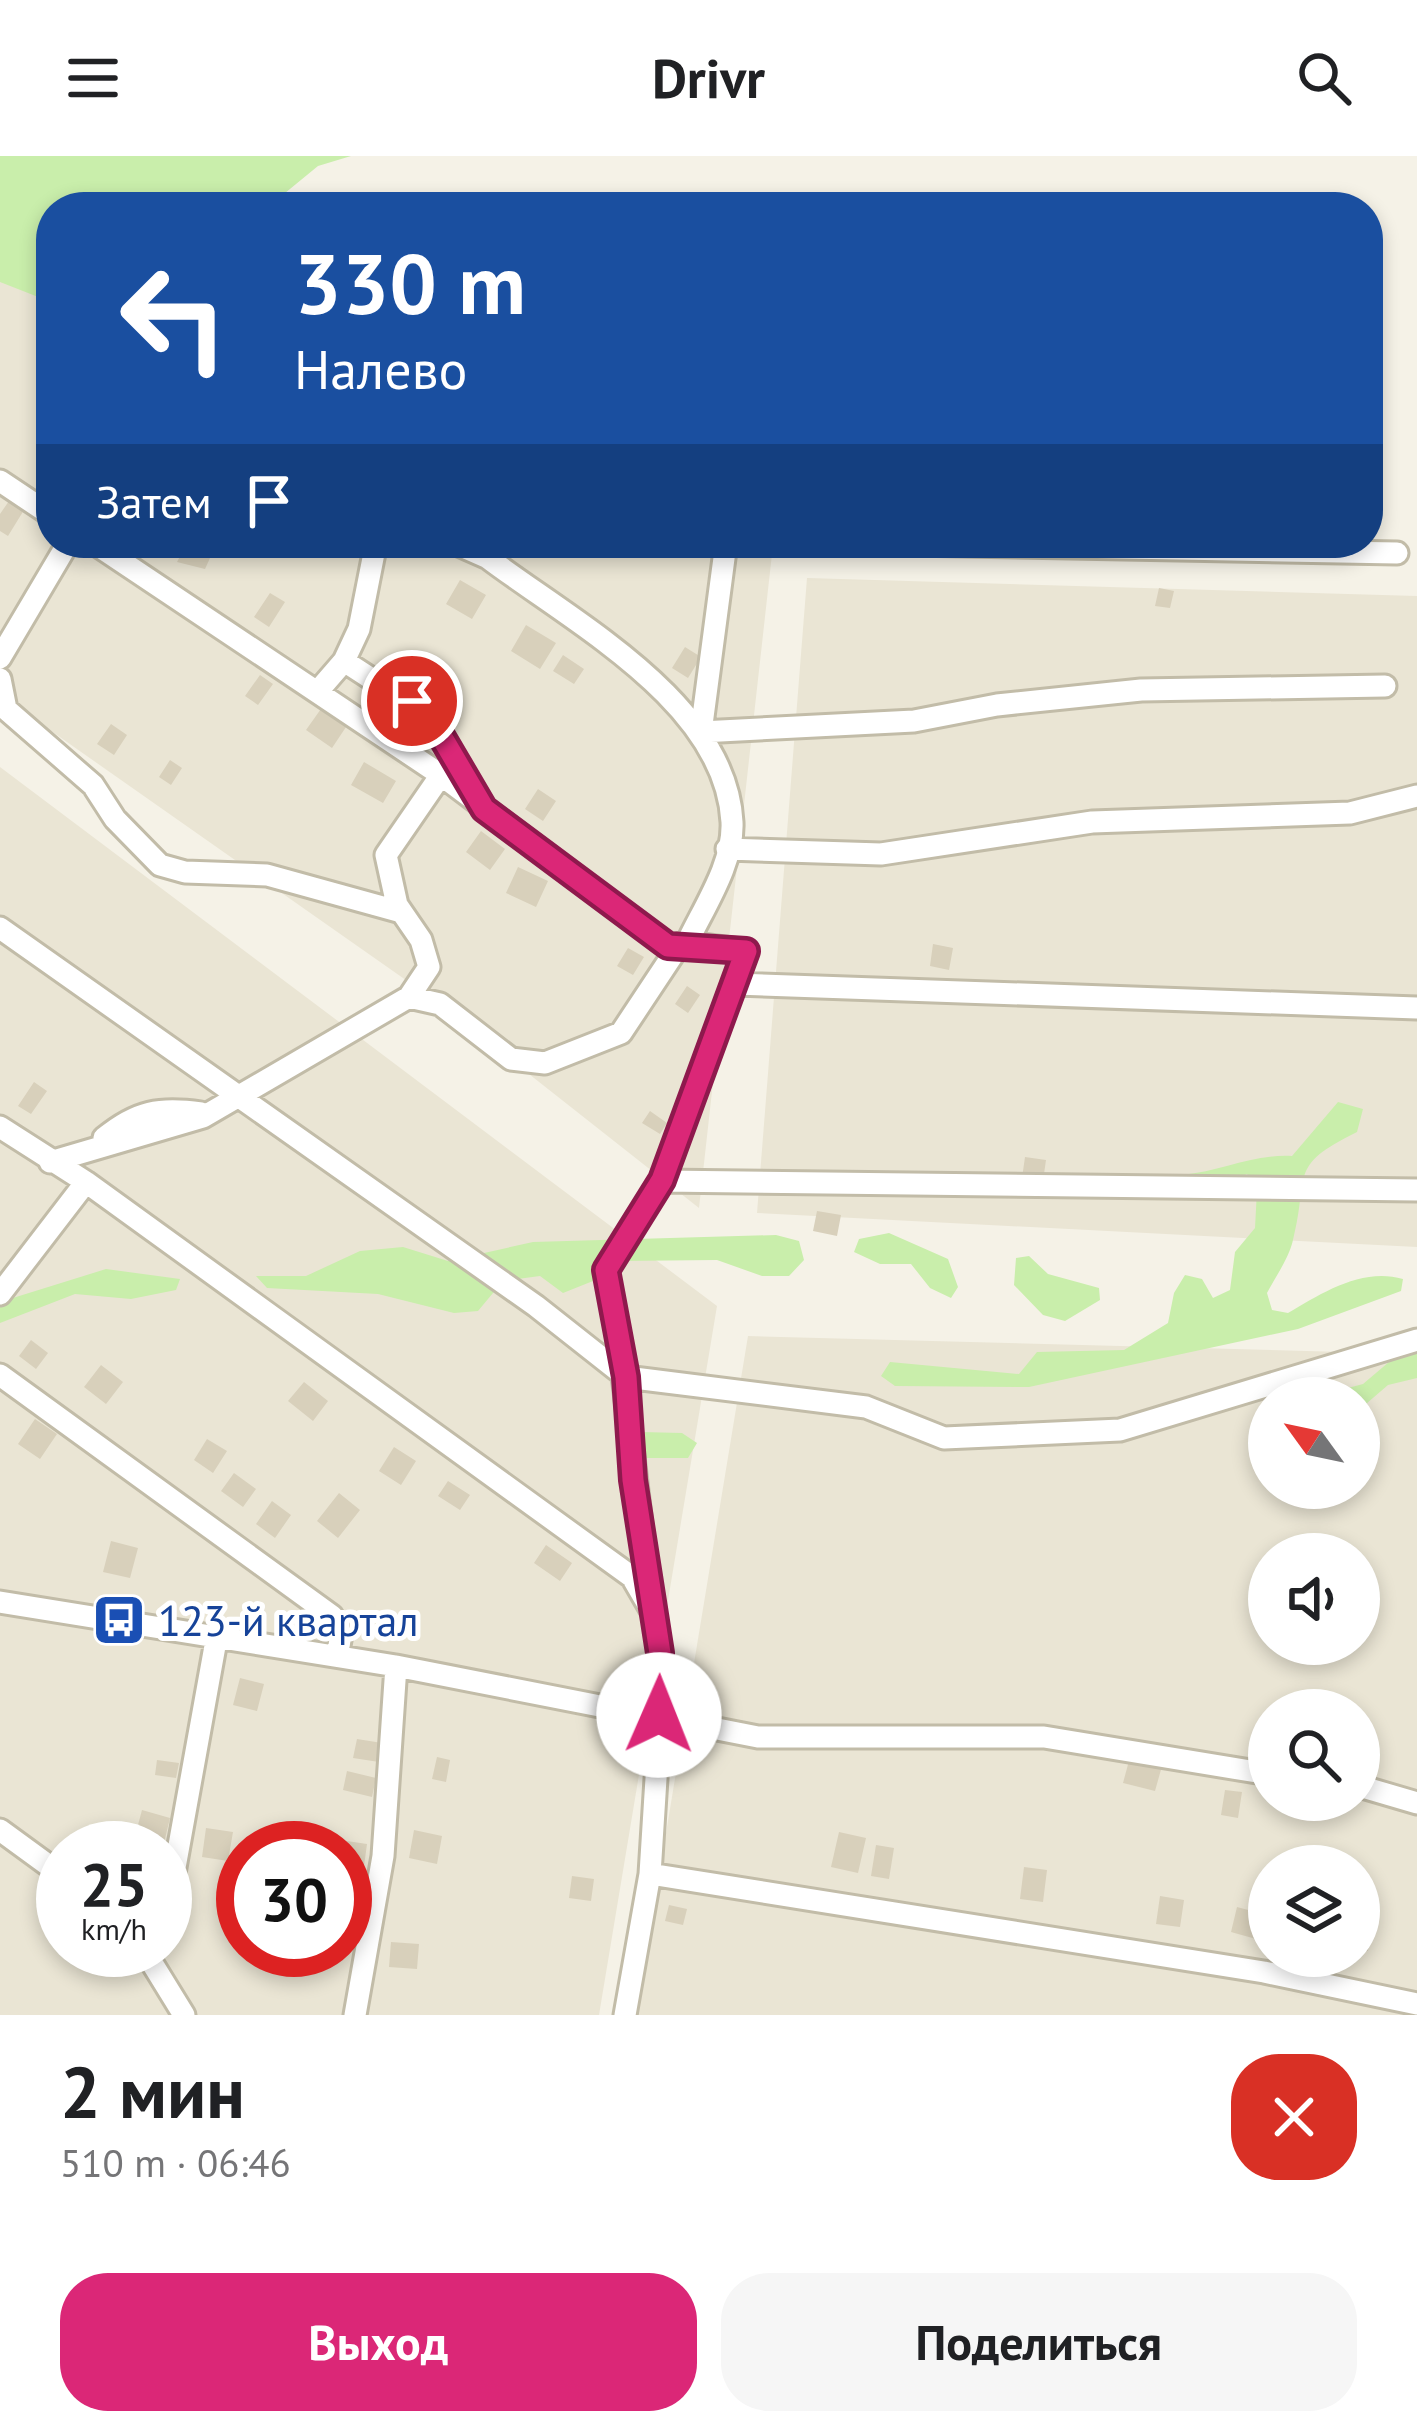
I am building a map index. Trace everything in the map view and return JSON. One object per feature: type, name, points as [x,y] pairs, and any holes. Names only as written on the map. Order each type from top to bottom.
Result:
[{"type":"street","points":[[0,481],[36,505]]},
{"type":"street","points":[[1383,554],[1397,554]]},
{"type":"street","points":[[0,658],[59,558]]},
{"type":"street","points":[[117,558],[441,768],[484,809],[668,946],[746,951],[662,1180],[606,1270],[626,1377],[633,1480],[660,1653],[650,1874],[625,2015]]},
{"type":"street","points":[[318,691],[344,661],[370,595],[367,570],[371,558]]},
{"type":"street","points":[[410,997],[440,1004],[511,1059],[544,1063],[621,1033],[683,945],[727,849],[732,825],[723,774],[701,732],[650,681],[488,558]]},
{"type":"street","points":[[701,732],[724,558]]},
{"type":"street","points":[[50,1162],[96,1144],[208,1114],[410,997],[429,967],[421,940],[401,912],[386,855],[441,768],[430,717],[344,661]]},
{"type":"street","points":[[0,679],[3,706],[93,785],[115,819],[160,865],[185,872],[267,875],[401,912]]},
{"type":"street","points":[[701,732],[914,721],[998,705],[1141,690],[1385,686]]},
{"type":"street","points":[[727,849],[881,854],[1092,822],[1350,813],[1417,796]]},
{"type":"street","points":[[0,928],[536,1306],[626,1377],[866,1406],[944,1438],[1120,1430],[1417,1340]]},
{"type":"street","points":[[736,984],[1407,1006]]},
{"type":"street","points":[[0,1126],[86,1182],[605,1554],[632,1577],[654,1615]]},
{"type":"street","points":[[662,1180],[1417,1190]]},
{"type":"street","points":[[0,1294],[86,1182]]},
{"type":"street","points":[[5,1382],[332,1616],[341,1635],[337,1656]]},
{"type":"street","points":[[0,1602],[396,1666],[659,1715],[713,1732],[758,1737],[1044,1737],[1248,1771]]},
{"type":"street","points":[[183,1821],[217,1635]]},
{"type":"street","points":[[355,2015],[383,1856],[396,1666]]},
{"type":"street","points":[[1380,1792],[1417,1803]]},
{"type":"street","points":[[0,1831],[36,1857]]},
{"type":"street","points":[[650,1874],[1264,1972],[1417,2004]]},
{"type":"street","points":[[163,1977],[178,2011]]},
{"type":"shaded area","points":[[0,177],[36,198],[36,558],[772,558],[699,1208],[440,1004],[0,695]]},
{"type":"shaded area","points":[[807,578],[1417,596],[1417,1247],[757,1213]]},
{"type":"shaded area","points":[[0,767],[717,1306],[599,2015],[0,2015]]},
{"type":"shaded area","points":[[748,1336],[1417,1354],[1417,2015],[636,2015]]},
{"type":"green space","points":[[0,156],[351,156],[318,166],[286,192],[36,192],[36,296],[0,282]]},
{"type":"green space","points":[[1338,1102],[1363,1109],[1357,1132],[1319,1154],[1305,1174],[1291,1247],[1267,1293],[1272,1310],[1288,1313],[1343,1284],[1373,1276],[1403,1279],[1401,1291],[1298,1329],[1029,1387],[895,1386],[881,1376],[890,1362],[1019,1374],[1037,1352],[1124,1350],[1168,1323],[1174,1293],[1185,1275],[1202,1279],[1213,1298],[1230,1290],[1235,1252],[1255,1228],[1257,1190],[1247,1174],[1196,1197],[1177,1192],[1182,1175],[1292,1156]]},
{"type":"green space","points":[[889,1233],[948,1259],[958,1287],[951,1298],[930,1288],[911,1264],[880,1264],[854,1252],[859,1239]]},
{"type":"green space","points":[[776,1235],[799,1241],[804,1260],[789,1276],[762,1276],[717,1260],[617,1261],[593,1281],[563,1293],[540,1276],[503,1281],[478,1311],[454,1313],[378,1294],[267,1288],[256,1276],[306,1276],[360,1251],[403,1247],[448,1261],[533,1242]]},
{"type":"green space","points":[[1029,1256],[1048,1274],[1099,1288],[1100,1300],[1065,1321],[1043,1315],[1014,1285],[1016,1258]]},
{"type":"green space","points":[[106,1269],[180,1279],[176,1290],[131,1299],[75,1294],[0,1323],[0,1302]]},
{"type":"green space","points":[[1409,1345],[1417,1346],[1417,1378],[1388,1385],[1380,1392],[1380,1377],[1371,1377]]},
{"type":"green space","points":[[641,1432],[682,1433],[697,1443],[688,1458],[643,1458],[632,1447]]},
{"type":"building","points":[[9,501],[24,510],[8,536],[0,531],[0,514]]},
{"type":"building","points":[[179,558],[210,558],[205,569],[177,562]]},
{"type":"building","points":[[460,580],[486,595],[472,619],[446,604]]},
{"type":"building","points":[[1159,588],[1174,591],[1170,608],[1155,606]]},
{"type":"building","points":[[270,593],[285,602],[269,627],[254,617]]},
{"type":"building","points":[[526,625],[556,643],[540,669],[511,651]]},
{"type":"building","points":[[685,647],[701,657],[688,678],[672,668]]},
{"type":"building","points":[[563,655],[584,669],[574,684],[553,671]]},
{"type":"building","points":[[260,675],[273,684],[258,705],[245,696]]},
{"type":"building","points":[[323,706],[348,724],[332,748],[306,730]]},
{"type":"building","points":[[111,724],[127,735],[114,755],[97,744]]},
{"type":"building","points":[[170,760],[182,768],[171,785],[159,777]]},
{"type":"building","points":[[364,762],[396,781],[383,803],[351,785]]},
{"type":"building","points":[[538,789],[556,801],[543,821],[525,809]]},
{"type":"building","points":[[481,831],[505,849],[490,870],[466,852]]},
{"type":"building","points":[[518,867],[548,881],[536,907],[506,893]]},
{"type":"building","points":[[933,944],[953,948],[949,970],[930,966]]},
{"type":"building","points":[[628,948],[644,957],[633,975],[617,966]]},
{"type":"building","points":[[687,986],[700,995],[688,1013],[675,1004]]},
{"type":"building","points":[[34,1082],[47,1091],[31,1114],[18,1106]]},
{"type":"building","points":[[650,1111],[667,1123],[660,1134],[642,1123]]},
{"type":"building","points":[[1025,1157],[1046,1160],[1043,1181],[1022,1178]]},
{"type":"building","points":[[817,1211],[841,1215],[837,1236],[813,1231]]},
{"type":"building","points":[[31,1340],[48,1353],[36,1369],[19,1356]]},
{"type":"building","points":[[101,1365],[123,1382],[106,1404],[84,1387]]},
{"type":"building","points":[[304,1382],[328,1401],[313,1421],[288,1401]]},
{"type":"building","points":[[35,1419],[57,1434],[40,1459],[18,1444]]},
{"type":"building","points":[[207,1439],[227,1451],[213,1473],[194,1460]]},
{"type":"building","points":[[394,1447],[416,1461],[401,1485],[379,1471]]},
{"type":"building","points":[[234,1473],[256,1489],[243,1507],[221,1491]]},
{"type":"building","points":[[448,1481],[470,1495],[460,1510],[438,1496]]},
{"type":"building","points":[[339,1493],[360,1510],[338,1538],[317,1521]]},
{"type":"building","points":[[272,1501],[291,1515],[275,1538],[256,1524]]},
{"type":"building","points":[[111,1541],[138,1548],[130,1578],[103,1572]]},
{"type":"building","points":[[546,1545],[572,1563],[560,1581],[534,1563]]},
{"type":"building","points":[[240,1678],[264,1684],[257,1711],[233,1705]]},
{"type":"building","points":[[357,1739],[382,1743],[379,1762],[353,1758]]},
{"type":"building","points":[[437,1757],[450,1760],[446,1782],[432,1779]]},
{"type":"building","points":[[1130,1757],[1162,1766],[1155,1791],[1123,1783]]},
{"type":"building","points":[[157,1760],[179,1763],[176,1778],[155,1775]]},
{"type":"building","points":[[347,1771],[376,1778],[372,1797],[343,1790]]},
{"type":"building","points":[[1225,1790],[1242,1792],[1238,1818],[1221,1815]]},
{"type":"building","points":[[142,1810],[170,1818],[169,1821],[139,1821]]},
{"type":"building","points":[[206,1828],[216,1829],[216,1859],[202,1857]]},
{"type":"building","points":[[414,1830],[442,1836],[437,1864],[409,1858]]},
{"type":"building","points":[[839,1832],[866,1838],[858,1873],[831,1867]]},
{"type":"building","points":[[876,1845],[894,1848],[889,1879],[871,1876]]},
{"type":"building","points":[[1024,1867],[1047,1870],[1043,1902],[1020,1899]]},
{"type":"building","points":[[572,1876],[594,1879],[591,1901],[569,1898]]},
{"type":"building","points":[[1160,1896],[1184,1900],[1180,1927],[1156,1924]]},
{"type":"building","points":[[669,1905],[687,1909],[683,1925],[665,1921]]},
{"type":"building","points":[[1237,1907],[1248,1910],[1248,1937],[1231,1932]]},
{"type":"building","points":[[391,1942],[419,1944],[417,1969],[389,1967]]},
{"type":"place","name":"123-й квартал","points":[[119,1620]]},
{"type":"route","points":[[412,701],[430,717],[484,809],[668,946],[687,943],[746,951],[662,1180],[606,1270],[626,1377],[633,1480],[660,1653],[659,1715]]}]
